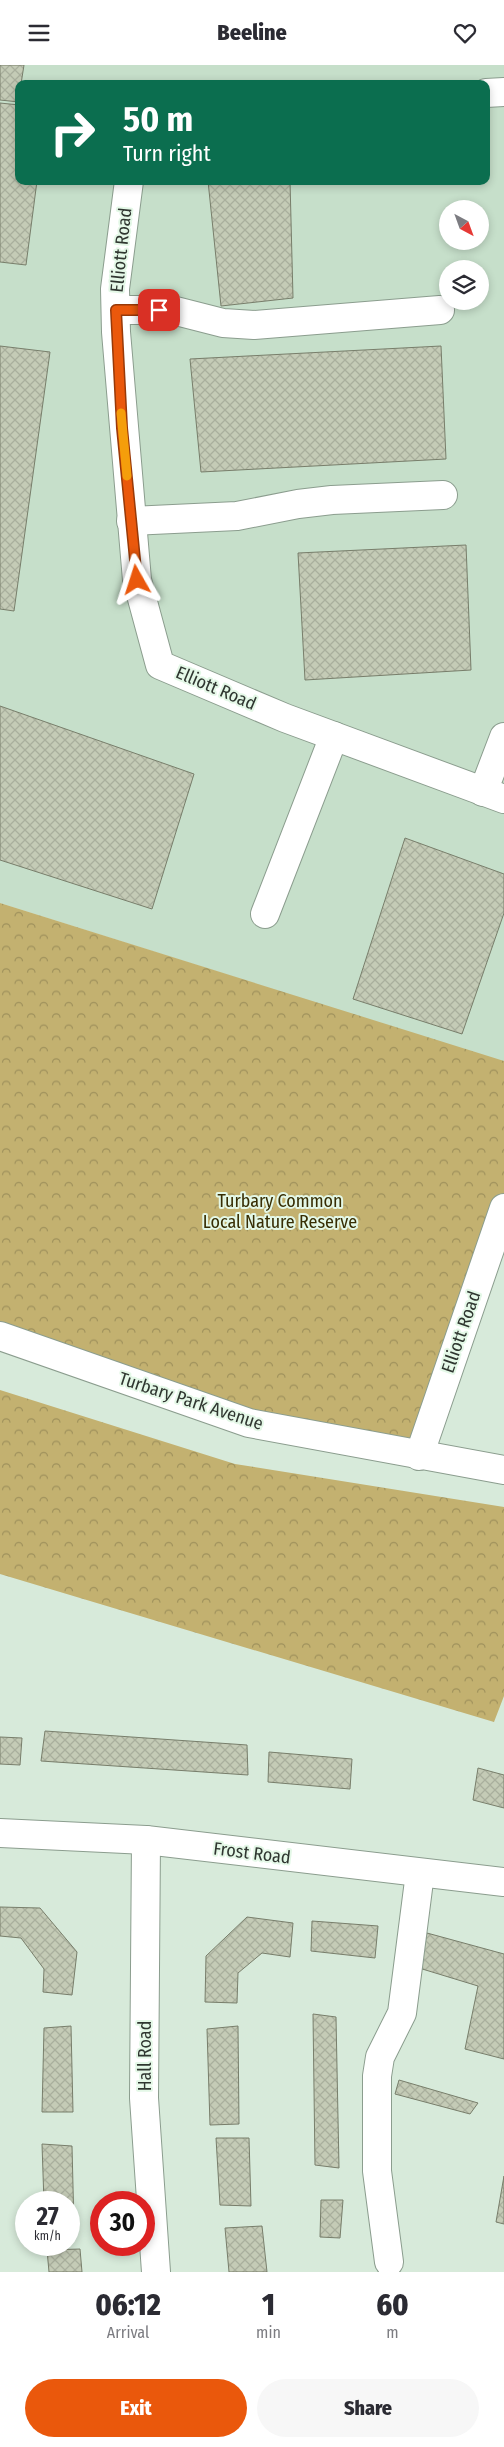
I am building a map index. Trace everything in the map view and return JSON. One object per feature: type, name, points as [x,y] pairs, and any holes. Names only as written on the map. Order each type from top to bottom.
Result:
[{"type":"street","points":[[490,93],[504,92]]},
{"type":"street","name":"Elliott Road","points":[[128,185],[115,289],[122,428],[137,580],[160,665],[334,735],[494,796]]},
{"type":"street","points":[[116,310],[172,310],[224,323],[254,325],[440,310]]},
{"type":"street","points":[[131,521],[237,516],[298,504],[332,500],[443,495]]},
{"type":"street","points":[[265,914],[334,735]]},
{"type":"street","points":[[494,796],[504,737]]},
{"type":"street","name":"Elliott Road","points":[[419,1456],[504,1208]]},
{"type":"street","name":"Turbary Park Avenue","points":[[0,1335],[249,1423],[419,1456],[504,1470]]},
{"type":"street","name":"Frost Road","points":[[0,1833],[146,1840],[504,1882]]},
{"type":"street","name":"Hall Road","points":[[146,1840],[144,2097],[156,2272]]},
{"type":"street","points":[[388,2262],[377,2171],[377,2076],[380,2057],[402,2013],[420,1873]]},
{"type":"shaded area","points":[[0,65],[504,65],[504,1062],[0,903]]},
{"type":"green space","name":"Turbary Common Local Nature Reserve","points":[[0,903],[504,1061],[504,1208],[419,1456],[249,1423],[0,1336]]},
{"type":"green space","points":[[0,1390],[235,1464],[504,1507],[504,1696],[494,1722],[0,1574]]},
{"type":"building","points":[[0,65],[24,65],[22,80],[15,80],[15,102],[0,100]]},
{"type":"building","points":[[0,103],[15,105],[15,185],[36,185],[26,265],[0,262]]},
{"type":"building","points":[[208,185],[290,185],[293,298],[221,306]]},
{"type":"building","points":[[0,346],[50,352],[14,611],[0,609]]},
{"type":"building","points":[[441,346],[446,459],[201,472],[190,359]]},
{"type":"building","points":[[466,545],[471,670],[305,680],[298,553]]},
{"type":"building","points":[[0,706],[194,774],[152,909],[0,860]]},
{"type":"building","points":[[405,838],[504,874],[504,913],[462,1034],[353,999]]},
{"type":"building","points":[[45,1731],[247,1745],[248,1775],[41,1761]]},
{"type":"building","points":[[0,1737],[22,1738],[20,1765],[0,1764]]},
{"type":"building","points":[[269,1752],[352,1759],[350,1789],[268,1782]]},
{"type":"building","points":[[478,1768],[504,1775],[504,1808],[473,1800]]},
{"type":"building","points":[[0,1907],[40,1908],[77,1952],[72,1995],[43,1992],[44,1969],[21,1938],[0,1936]]},
{"type":"building","points":[[247,1917],[293,1923],[290,1957],[262,1953],[238,1973],[237,2003],[205,2002],[206,1956]]},
{"type":"building","points":[[312,1921],[378,1926],[375,1958],[311,1951]]},
{"type":"building","points":[[427,1933],[504,1954],[504,2059],[465,2049],[478,1986],[419,1968]]},
{"type":"building","points":[[313,2014],[336,2017],[339,2168],[315,2165]]},
{"type":"building","points":[[71,2026],[73,2112],[42,2112],[44,2028]]},
{"type":"building","points":[[238,2026],[239,2124],[210,2125],[207,2029]]},
{"type":"building","points":[[399,2080],[478,2103],[470,2114],[395,2094]]},
{"type":"building","points":[[216,2138],[249,2138],[251,2206],[220,2205]]},
{"type":"building","points":[[42,2144],[72,2146],[73,2191],[44,2191]]},
{"type":"building","points":[[504,2176],[504,2224],[496,2222]]},
{"type":"building","points":[[321,2200],[343,2200],[340,2238],[320,2237]]},
{"type":"building","points":[[262,2226],[267,2272],[229,2272],[225,2228]]},
{"type":"building","points":[[80,2249],[82,2272],[49,2272],[48,2256],[80,2256]]},
{"type":"slow traffic","points":[[121,413],[127,476]]},
{"type":"route","points":[[137,580],[122,428],[116,310],[159,310]]}]
